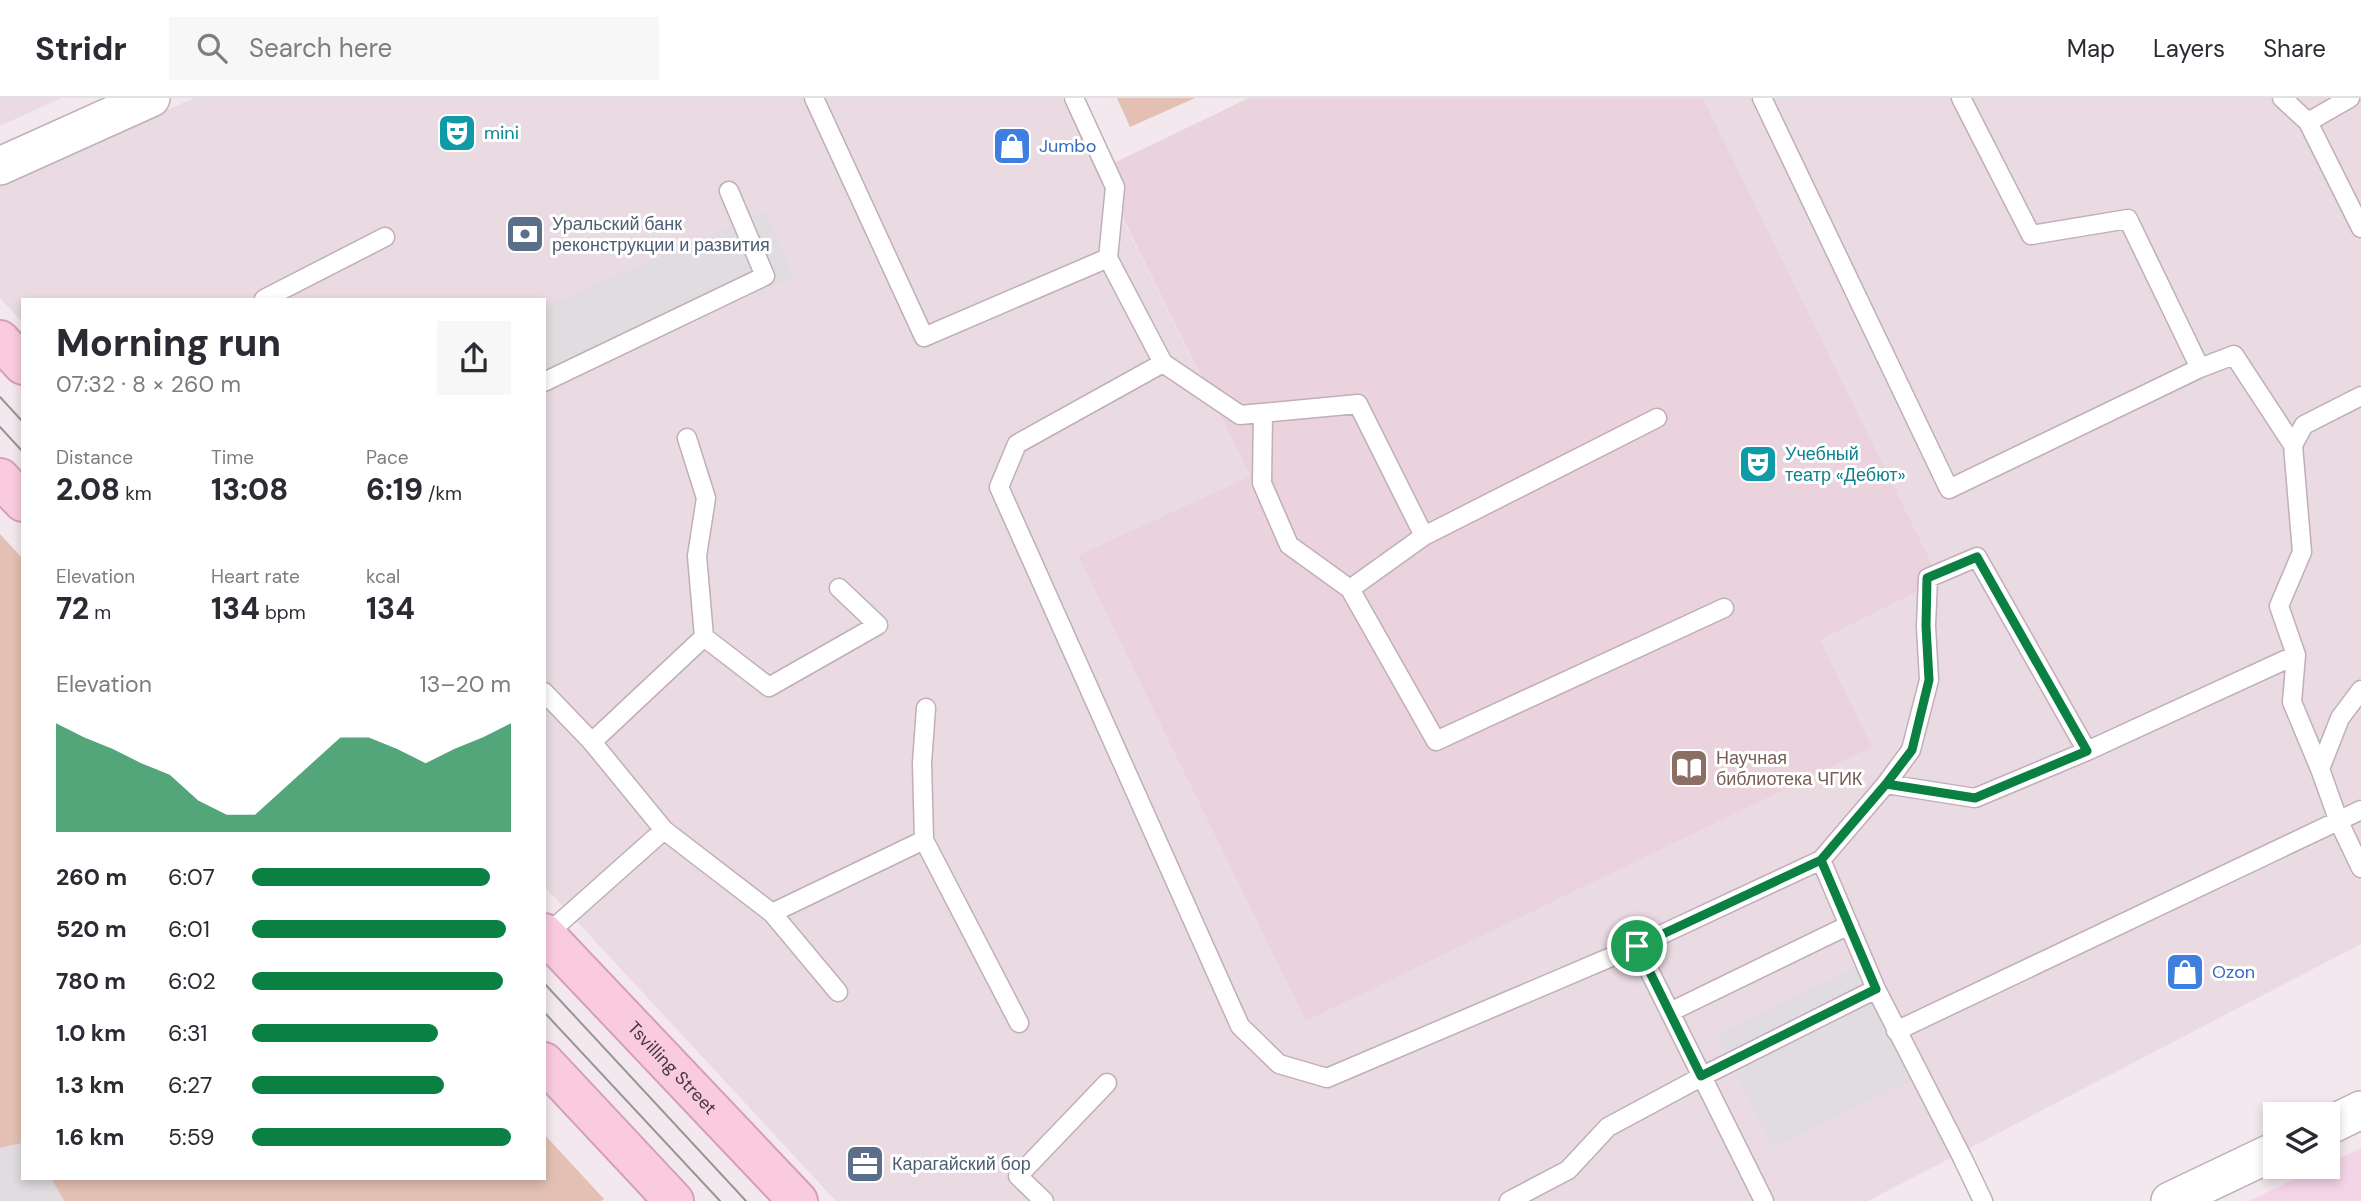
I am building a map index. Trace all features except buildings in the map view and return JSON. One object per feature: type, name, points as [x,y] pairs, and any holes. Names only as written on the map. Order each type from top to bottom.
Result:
[{"type":"main road","points":[[0,340],[21,363]]},
{"type":"main road","points":[[0,478],[21,500]]},
{"type":"main road","name":"Tsvilling Street","points":[[546,935],[798,1201]]},
{"type":"main road","points":[[546,1064],[674,1201]]},
{"type":"street","points":[[0,166],[151,98]]},
{"type":"street","points":[[2340,1121],[2361,1111]]},
{"type":"street","points":[[2169,1201],[2263,1157]]},
{"type":"lane","points":[[814,98],[924,337],[1108,258]]},
{"type":"lane","points":[[1074,98],[1115,187],[1108,258],[1163,363],[1240,415],[1358,404],[1424,536]]},
{"type":"lane","points":[[1762,98],[1949,489],[2200,368],[2234,355],[2292,444],[2302,552],[2279,606],[2297,655],[2292,702],[2339,822],[2361,868]]},
{"type":"lane","points":[[1961,98],[2031,235],[2129,219],[2200,368]]},
{"type":"lane","points":[[2283,98],[2308,122],[2361,228]]},
{"type":"lane","points":[[2308,122],[2350,98]]},
{"type":"lane","points":[[546,381],[765,276],[729,191]]},
{"type":"lane","points":[[266,298],[385,237]]},
{"type":"lane","points":[[1163,363],[1017,444],[999,487],[1240,1026],[1279,1064],[1327,1078],[1637,946],[1821,860],[1912,750],[1929,680],[1927,578],[1977,557],[2087,751]]},
{"type":"lane","points":[[2292,444],[2304,425],[2361,396]]},
{"type":"lane","points":[[1264,413],[1262,483],[1289,545],[1350,589],[1436,741],[1724,608]]},
{"type":"lane","points":[[1350,589],[1424,536],[1657,418]]},
{"type":"lane","points":[[687,438],[706,498],[696,556],[704,637],[769,687],[878,625],[839,588]]},
{"type":"lane","points":[[592,742],[704,637]]},
{"type":"lane","points":[[1886,784],[1975,798],[2087,751],[2297,655]]},
{"type":"lane","points":[[2320,769],[2340,718],[2361,690]]},
{"type":"lane","points":[[546,694],[592,742],[664,830],[772,913],[838,992]]},
{"type":"lane","points":[[926,708],[922,763],[924,839],[1019,1023]]},
{"type":"lane","points":[[1896,1031],[2361,810]]},
{"type":"lane","points":[[546,933],[664,830]]},
{"type":"lane","points":[[772,913],[924,839]]},
{"type":"lane","points":[[1821,860],[1876,989],[1983,1201]]},
{"type":"lane","points":[[1670,1012],[1849,925]]},
{"type":"lane","points":[[1637,946],[1764,1201]]},
{"type":"lane","points":[[1509,1201],[1568,1170],[1608,1126],[1701,1076],[1876,989]]},
{"type":"lane","points":[[1044,1201],[1018,1176],[1107,1083]]},
{"type":"shaded area","points":[[0,98],[61,98],[0,126]]},
{"type":"shaded area","points":[[194,98],[1062,98],[1250,476],[1078,555],[1820,640],[1940,580],[1703,98],[2361,98],[2361,944],[1868,1201],[836,1201],[546,888],[546,298],[21,298],[21,321],[0,298],[0,185]]},
{"type":"shaded area","points":[[1117,98],[1195,98],[1130,127]]},
{"type":"shaded area","points":[[1249,98],[1703,98],[1940,580],[1820,640],[1872,747],[1306,1021],[1078,555],[1250,476],[1099,170]]},
{"type":"shaded area","points":[[765,211],[793,277],[546,384],[546,306]]},
{"type":"shaded area","points":[[0,534],[21,557],[21,1143],[0,1148]]},
{"type":"shaded area","points":[[1857,967],[1912,1080],[1773,1148],[1717,1034]]},
{"type":"shaded area","points":[[546,1136],[604,1199],[601,1201],[64,1201],[52,1180],[546,1180]]},
{"type":"shaded area","points":[[21,1143],[21,1180],[52,1180],[64,1201],[0,1201],[0,1148]]},
{"type":"shaded area","points":[[2361,1148],[2361,1201],[2249,1201],[2295,1179],[2340,1179],[2340,1158]]},
{"type":"tram line","points":[[0,397],[21,420]]},
{"type":"tram line","points":[[0,427],[21,450]]},
{"type":"tram line","points":[[546,985],[746,1201]]},
{"type":"tram line","points":[[546,1014],[720,1201]]},
{"type":"place","name":"mini","points":[[457,133]]},
{"type":"place","name":"Jumbo","points":[[1012,146]]},
{"type":"place","name":"Уральский банк реконструкции и развития","points":[[525,234]]},
{"type":"place","name":"Учебный театр «Дебют»","points":[[1758,464]]},
{"type":"place","name":"Научная библиотека ЧГИК","points":[[1689,768]]},
{"type":"place","name":"Ozon","points":[[2185,972]]},
{"type":"place","name":"Карагайский бор","points":[[865,1164]]},
{"type":"route","points":[[1637,946],[1701,1076],[1876,989],[1821,860],[1886,784],[1975,798],[2087,751],[1977,557],[1927,578],[1929,680],[1912,750],[1821,860],[1637,946]]}]
